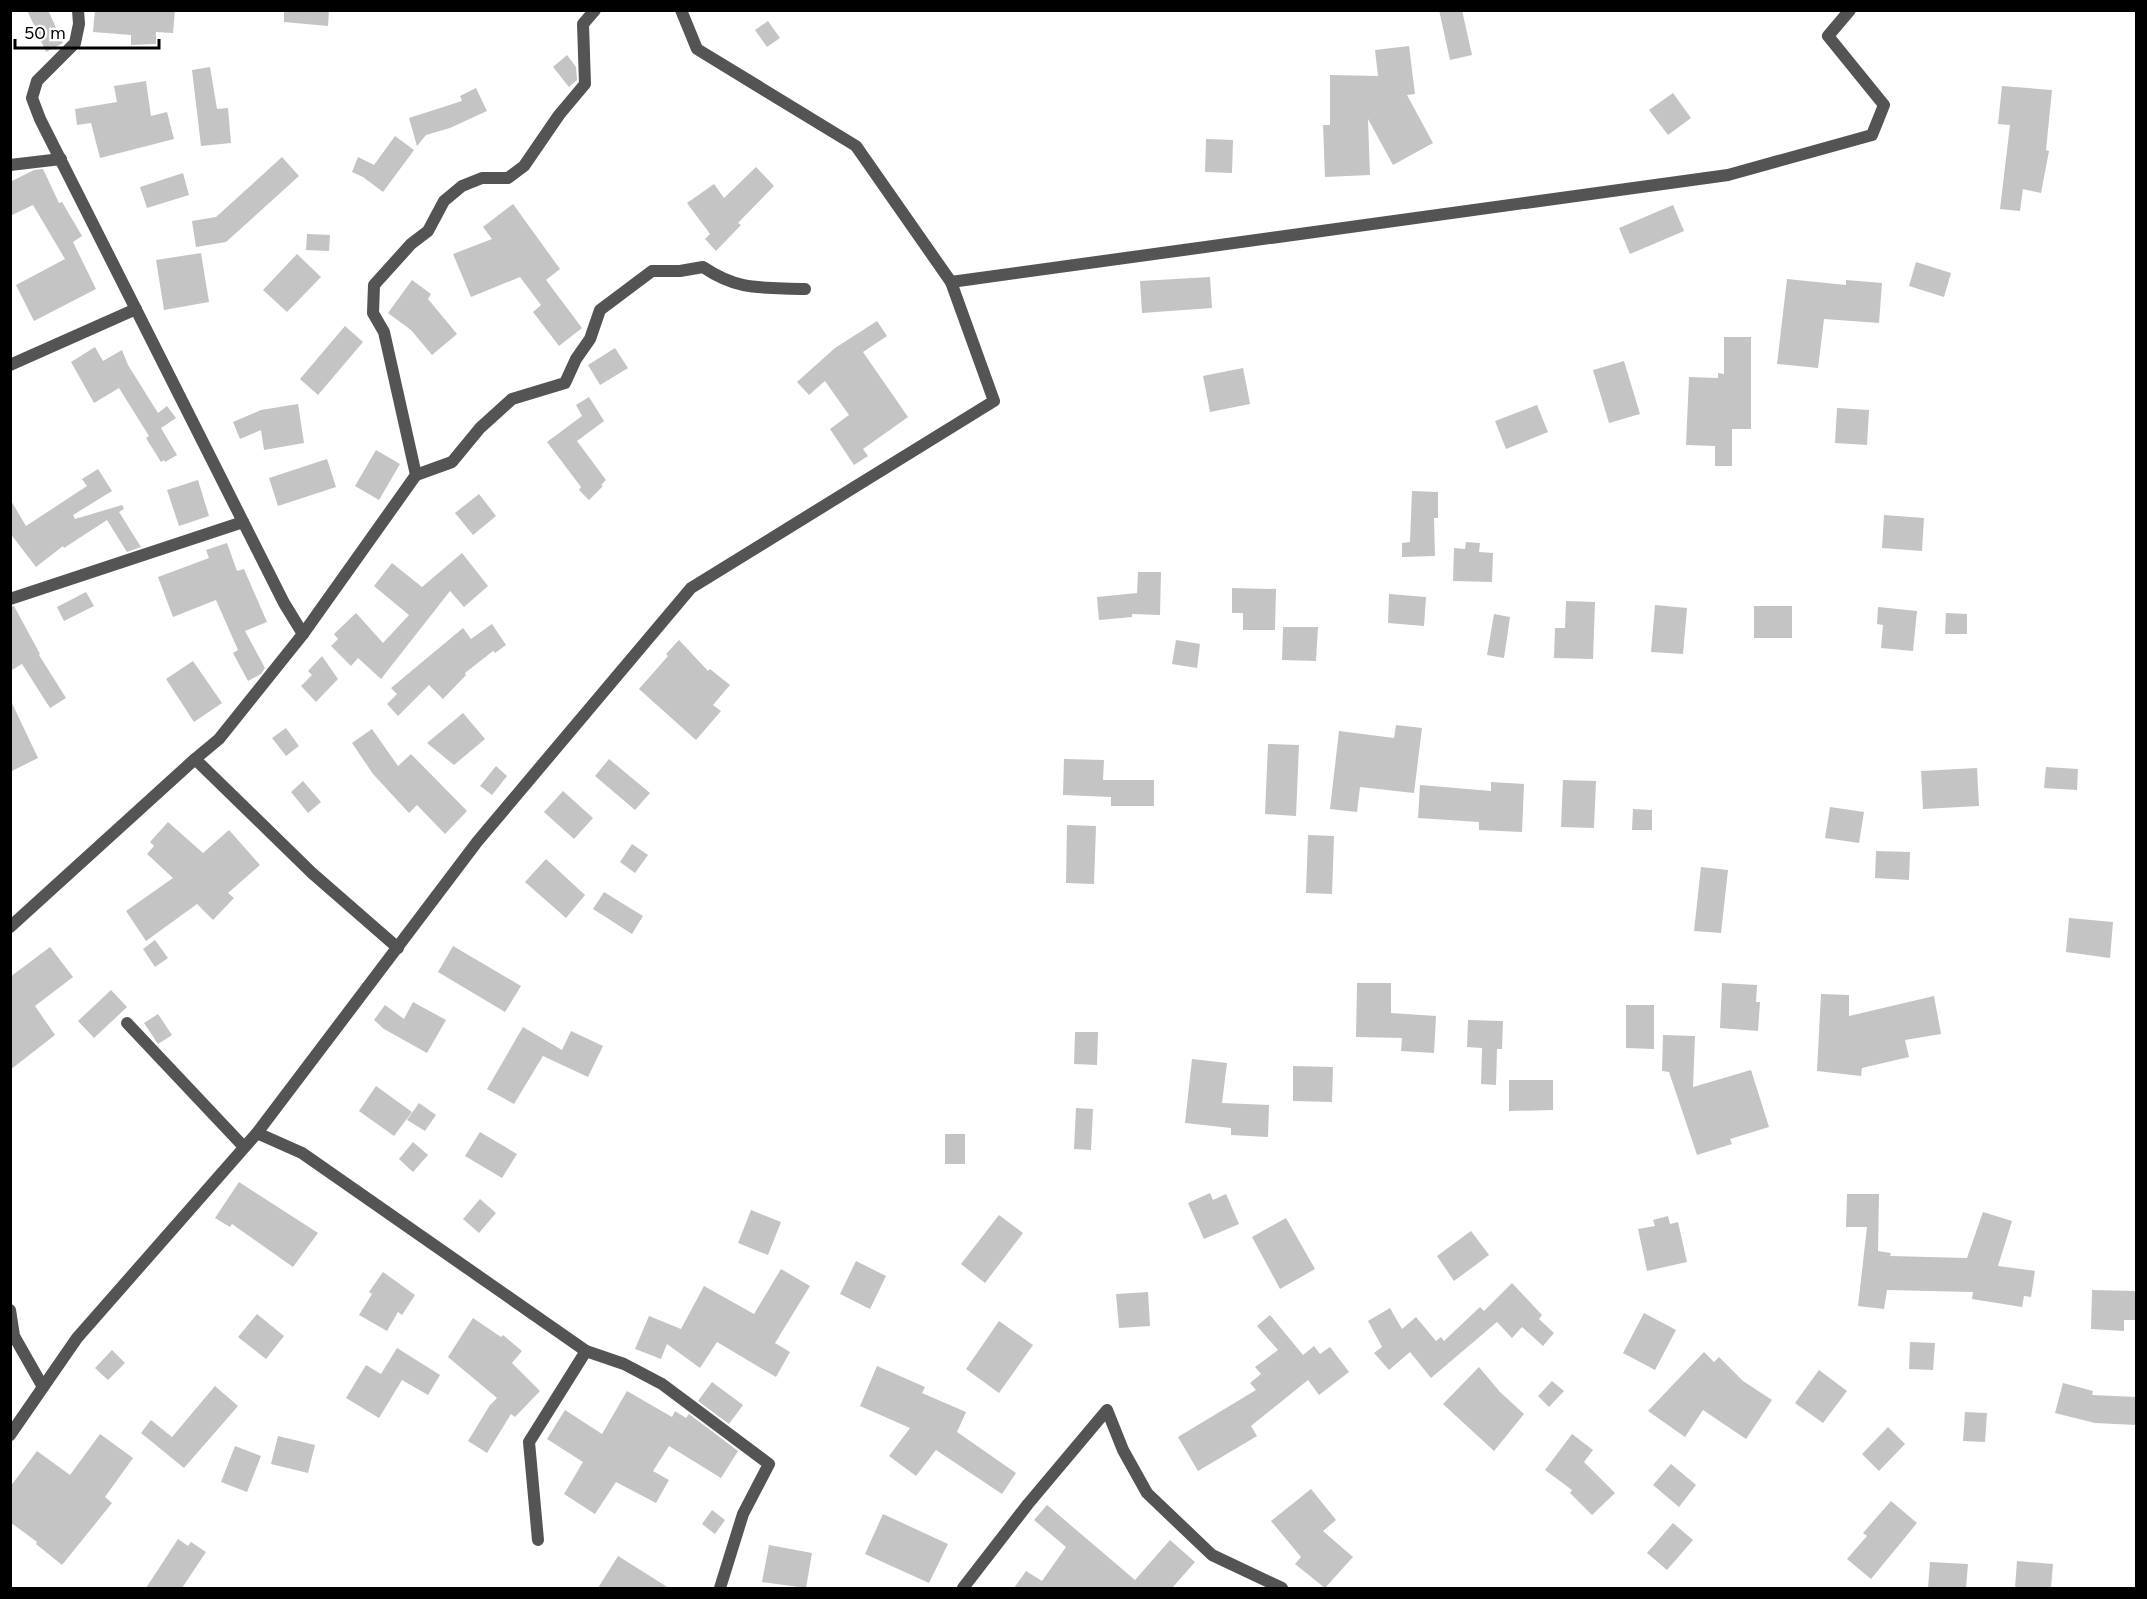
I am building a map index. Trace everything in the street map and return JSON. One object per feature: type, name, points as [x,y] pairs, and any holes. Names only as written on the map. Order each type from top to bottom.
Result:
[{"type":"street","points":[[78,10],[79,24],[75,43],[37,81],[33,98],[40,119],[284,603],[303,634]]},
{"type":"street","points":[[416,475],[384,332],[373,313],[374,285],[411,244],[428,231],[444,201],[462,186],[482,178],[508,178],[524,166],[559,115],[585,84],[583,24],[595,10]]},
{"type":"street","points":[[10,1435],[77,1338],[257,1133],[477,842],[691,588],[994,401],[951,282],[856,146],[697,50],[681,10]]},
{"type":"street","points":[[951,282],[1728,175],[1872,135],[1884,105],[1828,36],[1850,10]]},
{"type":"street","points":[[10,165],[61,159]]},
{"type":"street","points":[[10,927],[219,739],[303,634],[416,475],[452,462],[480,428],[512,399],[565,383],[576,359],[590,339],[600,310],[652,271],[680,271],[703,267],[721,279],[742,286],[805,289]]},
{"type":"street","points":[[10,365],[136,309]]},
{"type":"street","points":[[10,599],[243,522]]},
{"type":"street","points":[[195,759],[312,873],[398,948]]},
{"type":"street","points":[[127,1023],[244,1147]]},
{"type":"street","points":[[257,1133],[302,1153],[586,1351],[624,1364],[662,1384],[769,1464],[743,1514],[720,1588]]},
{"type":"street","points":[[10,1310],[14,1336],[43,1387]]},
{"type":"street","points":[[538,1540],[529,1442],[586,1351]]},
{"type":"street","points":[[963,1588],[1028,1504],[1107,1410],[1123,1450],[1148,1493],[1212,1555],[1282,1588]]},
{"type":"building","points":[[27,10],[48,10],[63,43],[46,52]]},
{"type":"building","points":[[95,10],[175,10],[173,33],[156,32],[156,44],[131,45],[131,35],[93,32]]},
{"type":"building","points":[[284,10],[329,10],[328,26],[284,22]]},
{"type":"building","points":[[1439,10],[1462,10],[1472,55],[1450,60]]},
{"type":"building","points":[[768,21],[780,38],[767,47],[755,30]]},
{"type":"building","points":[[1409,46],[1415,94],[1407,95],[1433,143],[1393,165],[1368,119],[1370,175],[1325,177],[1323,125],[1330,125],[1330,75],[1378,76],[1375,50]]},
{"type":"building","points":[[567,55],[576,67],[577,80],[569,87],[553,67]]},
{"type":"building","points":[[210,67],[217,109],[228,108],[231,143],[201,146],[192,70]]},
{"type":"building","points":[[146,81],[151,116],[167,112],[174,139],[100,158],[91,123],[77,125],[75,109],[117,102],[114,86]]},
{"type":"building","points":[[2002,86],[2052,90],[2046,150],[2049,151],[2041,193],[2023,189],[2020,211],[2000,209],[2010,125],[1998,124]]},
{"type":"building","points":[[476,88],[487,111],[450,128],[426,135],[417,146],[409,118],[462,101],[460,96]]},
{"type":"building","points":[[1673,93],[1691,118],[1668,135],[1649,110]]},
{"type":"building","points":[[395,136],[414,150],[383,192],[352,172],[358,157],[374,165]]},
{"type":"building","points":[[1206,139],[1233,140],[1232,173],[1205,172]]},
{"type":"building","points":[[282,157],[299,176],[226,242],[196,247],[192,221],[216,217]]},
{"type":"building","points":[[756,167],[774,186],[738,223],[741,225],[716,251],[705,239],[710,234],[687,203],[714,184],[724,198]]},
{"type":"building","points":[[43,169],[59,203],[62,202],[82,236],[73,242],[96,289],[34,321],[16,285],[65,259],[33,205],[10,216],[10,182],[34,170]]},
{"type":"building","points":[[183,173],[189,195],[147,208],[140,187]]},
{"type":"building","points":[[513,204],[560,269],[546,280],[582,328],[559,346],[533,312],[541,305],[520,277],[471,297],[453,254],[492,239],[483,227]]},
{"type":"building","points":[[1673,205],[1684,231],[1630,254],[1619,228]]},
{"type":"building","points":[[307,234],[330,235],[329,251],[306,250]]},
{"type":"building","points":[[201,253],[209,302],[164,310],[156,260]]},
{"type":"building","points":[[297,254],[321,277],[287,312],[263,290]]},
{"type":"building","points":[[1916,262],[1951,273],[1944,297],[1909,286]]},
{"type":"building","points":[[1210,277],[1212,308],[1142,313],[1140,281]]},
{"type":"building","points":[[1787,279],[1846,285],[1846,280],[1882,283],[1879,323],[1824,319],[1818,368],[1777,364]]},
{"type":"building","points":[[412,280],[431,294],[428,299],[457,334],[432,355],[411,330],[388,313]]},
{"type":"building","points":[[877,321],[887,336],[863,352],[908,417],[863,449],[868,456],[854,465],[830,429],[849,415],[825,381],[809,395],[797,382],[835,348]]},
{"type":"building","points":[[345,326],[363,342],[318,395],[300,379]]},
{"type":"building","points":[[1724,337],[1751,337],[1751,429],[1732,429],[1732,466],[1715,466],[1715,446],[1686,445],[1689,377],[1718,378],[1718,373],[1724,374]]},
{"type":"building","points":[[95,347],[103,361],[122,350],[128,365],[158,413],[167,406],[176,418],[161,428],[177,455],[161,462],[146,438],[149,436],[119,388],[94,403],[71,362]]},
{"type":"building","points":[[615,348],[628,368],[600,385],[588,365]]},
{"type":"building","points":[[1624,361],[1640,414],[1609,423],[1593,370]]},
{"type":"building","points":[[1243,368],[1250,404],[1210,412],[1203,376]]},
{"type":"building","points":[[589,397],[604,421],[577,441],[606,480],[589,500],[579,490],[581,487],[547,442],[582,416],[576,405]]},
{"type":"building","points":[[298,404],[304,443],[264,450],[261,430],[240,439],[233,422],[261,410]]},
{"type":"building","points":[[1537,405],[1548,432],[1506,449],[1495,421]]},
{"type":"building","points":[[1837,408],[1869,410],[1867,445],[1835,443]]},
{"type":"building","points":[[376,450],[400,464],[379,500],[355,486]]},
{"type":"building","points":[[327,459],[336,487],[278,506],[269,478]]},
{"type":"building","points":[[98,469],[112,491],[73,515],[75,519],[122,505],[124,509],[119,512],[141,547],[127,552],[107,520],[64,548],[63,546],[36,567],[10,533],[10,499],[26,526],[87,486],[82,479]]},
{"type":"building","points":[[198,480],[209,516],[179,526],[167,490]]},
{"type":"building","points":[[1412,491],[1438,492],[1438,518],[1434,518],[1435,556],[1402,557],[1402,543],[1410,542]]},
{"type":"building","points":[[479,494],[496,516],[473,535],[455,513]]},
{"type":"building","points":[[1884,515],[1924,518],[1922,551],[1882,548]]},
{"type":"building","points":[[1466,542],[1480,543],[1479,552],[1493,553],[1492,582],[1453,581],[1454,548],[1465,549]]},
{"type":"building","points":[[227,543],[237,571],[244,569],[267,622],[245,631],[265,668],[261,674],[248,681],[233,653],[238,650],[216,600],[173,617],[158,577],[209,558],[206,550]]},
{"type":"building","points":[[462,553],[488,586],[464,607],[450,591],[381,679],[358,658],[351,666],[331,646],[338,639],[334,634],[356,613],[383,643],[409,615],[374,586],[392,563],[422,587]]},
{"type":"building","points":[[1138,572],[1161,572],[1160,615],[1132,614],[1132,617],[1099,620],[1097,597],[1137,593]]},
{"type":"building","points":[[1232,588],[1276,589],[1275,630],[1243,630],[1243,613],[1232,613]]},
{"type":"building","points":[[86,592],[94,606],[64,621],[57,607]]},
{"type":"building","points":[[1389,594],[1426,597],[1424,626],[1388,623]]},
{"type":"building","points":[[1566,601],[1595,602],[1593,659],[1554,658],[1555,628],[1565,628]]},
{"type":"building","points":[[1655,605],[1687,608],[1683,654],[1651,652]]},
{"type":"building","points":[[14,606],[39,655],[66,698],[50,708],[22,664],[10,671],[10,607]]},
{"type":"building","points":[[1754,606],[1792,606],[1792,638],[1754,638]]},
{"type":"building","points":[[1878,607],[1917,611],[1913,651],[1881,648],[1883,625],[1877,624]]},
{"type":"building","points":[[1946,613],[1967,614],[1967,634],[1945,634]]},
{"type":"building","points":[[1494,614],[1510,617],[1504,658],[1487,655]]},
{"type":"building","points":[[492,624],[506,645],[495,653],[493,651],[465,673],[466,675],[443,699],[429,685],[398,716],[387,704],[397,694],[391,688],[463,628],[471,639]]},
{"type":"building","points":[[1283,627],[1318,627],[1316,661],[1282,660]]},
{"type":"building","points":[[679,640],[708,671],[710,669],[730,685],[713,705],[721,711],[696,740],[639,689]]},
{"type":"building","points":[[1176,640],[1200,644],[1197,668],[1172,664]]},
{"type":"building","points":[[322,656],[338,679],[316,702],[301,686],[312,675],[308,671]]},
{"type":"building","points":[[193,661],[222,703],[194,722],[166,679]]},
{"type":"building","points":[[10,699],[38,758],[10,772]]},
{"type":"building","points":[[463,713],[485,739],[454,765],[427,743]]},
{"type":"building","points":[[1396,725],[1422,728],[1414,793],[1360,787],[1357,812],[1330,809],[1339,731],[1394,738]]},
{"type":"building","points":[[286,728],[299,746],[286,756],[272,738]]},
{"type":"building","points":[[372,729],[398,766],[411,754],[467,811],[445,834],[417,805],[409,813],[373,774],[352,743]]},
{"type":"building","points":[[1268,744],[1299,745],[1296,816],[1265,814]]},
{"type":"building","points":[[609,759],[650,793],[635,810],[595,776]]},
{"type":"building","points":[[1064,759],[1104,760],[1103,780],[1154,780],[1154,806],[1111,806],[1111,797],[1063,795]]},
{"type":"building","points":[[496,766],[507,776],[492,795],[480,786]]},
{"type":"building","points":[[2046,767],[2078,769],[2077,790],[2044,788]]},
{"type":"building","points":[[1977,768],[1979,806],[1923,809],[1921,771]]},
{"type":"building","points":[[1563,780],[1596,781],[1594,828],[1561,827]]},
{"type":"building","points":[[303,781],[321,802],[308,813],[291,792]]},
{"type":"building","points":[[1491,782],[1524,784],[1522,832],[1479,830],[1479,822],[1418,818],[1420,785],[1491,791]]},
{"type":"building","points":[[563,791],[593,818],[574,839],[544,812]]},
{"type":"building","points":[[1830,807],[1864,812],[1859,843],[1825,838]]},
{"type":"building","points":[[1633,809],[1652,810],[1652,830],[1632,830]]},
{"type":"building","points":[[168,822],[203,853],[229,830],[260,865],[228,893],[234,898],[213,920],[197,904],[146,941],[126,911],[173,878],[147,854],[154,846],[150,842]]},
{"type":"building","points":[[1067,825],[1096,826],[1094,884],[1066,883]]},
{"type":"building","points":[[1308,835],[1334,836],[1332,894],[1306,893]]},
{"type":"building","points":[[632,844],[648,855],[635,873],[620,862]]},
{"type":"building","points":[[1876,851],[1910,852],[1909,880],[1875,878]]},
{"type":"building","points":[[546,859],[585,895],[566,918],[525,882]]},
{"type":"building","points":[[1701,867],[1728,870],[1721,933],[1694,931]]},
{"type":"building","points":[[604,892],[643,916],[632,934],[593,909]]},
{"type":"building","points":[[2069,918],[2113,922],[2110,958],[2066,952]]},
{"type":"building","points":[[155,940],[168,958],[155,967],[143,949]]},
{"type":"building","points":[[453,946],[521,986],[505,1012],[438,972]]},
{"type":"building","points":[[50,947],[73,977],[35,1006],[55,1035],[10,1070],[10,977]]},
{"type":"building","points":[[1357,983],[1391,983],[1391,1013],[1436,1016],[1434,1053],[1401,1051],[1402,1038],[1356,1037]]},
{"type":"building","points":[[1722,983],[1757,985],[1756,1002],[1760,1002],[1758,1031],[1720,1028]]},
{"type":"building","points":[[111,990],[127,1007],[94,1038],[78,1021]]},
{"type":"building","points":[[1821,994],[1849,995],[1849,1016],[1934,996],[1941,1034],[1905,1040],[1909,1057],[1862,1068],[1861,1076],[1817,1071]]},
{"type":"building","points":[[413,1002],[446,1020],[427,1053],[384,1029],[374,1020],[385,1005],[404,1019]]},
{"type":"building","points":[[1626,1005],[1654,1005],[1654,1049],[1626,1048]]},
{"type":"building","points":[[158,1014],[172,1035],[158,1044],[144,1023]]},
{"type":"building","points":[[1468,1020],[1503,1021],[1502,1049],[1497,1049],[1496,1085],[1481,1084],[1482,1048],[1467,1047]]},
{"type":"building","points":[[523,1027],[562,1050],[571,1031],[603,1046],[588,1077],[543,1056],[514,1104],[487,1089]]},
{"type":"building","points":[[1075,1032],[1098,1032],[1097,1065],[1074,1064]]},
{"type":"building","points":[[1663,1035],[1695,1036],[1693,1087],[1751,1070],[1769,1127],[1730,1139],[1732,1144],[1697,1155],[1669,1072],[1662,1071]]},
{"type":"building","points":[[1192,1059],[1227,1063],[1222,1103],[1269,1105],[1268,1137],[1231,1135],[1231,1128],[1185,1123]]},
{"type":"building","points":[[1293,1066],[1333,1067],[1332,1102],[1293,1101]]},
{"type":"building","points":[[1509,1080],[1553,1080],[1553,1110],[1509,1111]]},
{"type":"building","points":[[376,1086],[412,1112],[394,1136],[359,1111]]},
{"type":"building","points":[[419,1103],[436,1115],[425,1131],[407,1120]]},
{"type":"building","points":[[1076,1108],[1093,1109],[1091,1150],[1074,1149]]},
{"type":"building","points":[[480,1132],[517,1154],[502,1178],[465,1156]]},
{"type":"building","points":[[945,1134],[965,1134],[965,1164],[945,1164]]},
{"type":"building","points":[[413,1142],[428,1155],[413,1172],[399,1159]]},
{"type":"building","points":[[239,1182],[318,1233],[293,1267],[232,1224],[230,1227],[215,1218]]},
{"type":"building","points":[[1210,1193],[1213,1200],[1226,1194],[1239,1224],[1204,1239],[1188,1203]]},
{"type":"building","points":[[1847,1194],[1879,1194],[1878,1251],[1891,1253],[1890,1256],[1967,1258],[1983,1212],[2012,1221],[1998,1266],[2035,1271],[2031,1297],[2024,1296],[2022,1307],[1972,1299],[1973,1292],[1887,1290],[1884,1309],[1858,1306],[1867,1227],[1846,1227]]},
{"type":"building","points":[[480,1199],[496,1213],[479,1233],[463,1219]]},
{"type":"building","points":[[751,1210],[781,1222],[768,1255],[738,1243]]},
{"type":"building","points":[[999,1215],[1023,1233],[985,1283],[961,1264]]},
{"type":"building","points":[[1668,1216],[1670,1224],[1678,1222],[1687,1262],[1647,1271],[1638,1229],[1655,1226],[1653,1220]]},
{"type":"building","points":[[1286,1218],[1315,1269],[1280,1289],[1252,1237]]},
{"type":"building","points":[[1471,1231],[1489,1255],[1454,1281],[1437,1256]]},
{"type":"building","points":[[856,1261],[886,1276],[870,1309],[840,1294]]},
{"type":"building","points":[[781,1269],[810,1286],[775,1343],[790,1352],[776,1377],[717,1342],[700,1368],[667,1344],[661,1359],[635,1349],[649,1316],[681,1329],[704,1286],[754,1314]]},
{"type":"building","points":[[383,1272],[415,1295],[402,1315],[398,1312],[387,1331],[359,1315],[372,1294],[369,1292]]},
{"type":"building","points":[[1512,1283],[1542,1315],[1539,1319],[1554,1333],[1543,1346],[1522,1327],[1512,1338],[1497,1322],[1431,1378],[1410,1352],[1389,1370],[1374,1353],[1382,1347],[1368,1321],[1390,1308],[1402,1329],[1416,1317],[1436,1341],[1441,1337],[1444,1341],[1480,1307],[1484,1311]]},
{"type":"building","points":[[2092,1290],[2136,1291],[2136,1320],[2124,1320],[2124,1331],[2091,1329]]},
{"type":"building","points":[[1148,1292],[1150,1326],[1119,1328],[1116,1294]]},
{"type":"building","points":[[1644,1313],[1676,1330],[1655,1370],[1623,1353]]},
{"type":"building","points":[[257,1314],[284,1336],[266,1359],[238,1337]]},
{"type":"building","points":[[1270,1315],[1303,1355],[1314,1346],[1320,1354],[1330,1347],[1349,1372],[1319,1395],[1308,1380],[1251,1426],[1257,1436],[1198,1471],[1178,1437],[1256,1390],[1250,1383],[1261,1374],[1255,1367],[1278,1350],[1257,1326]]},
{"type":"building","points":[[473,1318],[501,1337],[503,1335],[522,1351],[512,1363],[540,1391],[515,1417],[511,1414],[487,1453],[468,1441],[490,1405],[497,1398],[448,1357]]},
{"type":"building","points":[[999,1321],[1033,1345],[999,1393],[966,1369]]},
{"type":"building","points":[[1910,1342],[1935,1343],[1933,1370],[1909,1369]]},
{"type":"building","points":[[397,1348],[440,1375],[428,1395],[402,1380],[379,1418],[346,1398],[366,1365],[381,1374]]},
{"type":"building","points":[[112,1350],[125,1363],[108,1380],[95,1368]]},
{"type":"building","points":[[1704,1352],[1714,1362],[1719,1357],[1743,1381],[1772,1400],[1746,1439],[1703,1410],[1685,1437],[1648,1411]]},
{"type":"building","points":[[877,1366],[925,1387],[922,1393],[966,1412],[957,1432],[1016,1473],[1002,1494],[936,1450],[916,1476],[889,1456],[910,1428],[860,1406]]},
{"type":"building","points":[[1479,1367],[1500,1392],[1524,1414],[1494,1451],[1443,1404]]},
{"type":"building","points":[[1819,1370],[1847,1391],[1823,1423],[1795,1403]]},
{"type":"building","points":[[1552,1381],[1564,1391],[1549,1407],[1538,1396]]},
{"type":"building","points":[[712,1382],[743,1405],[729,1424],[698,1401]]},
{"type":"building","points":[[2063,1383],[2093,1391],[2092,1395],[2136,1397],[2136,1425],[2095,1423],[2055,1413]]},
{"type":"building","points":[[215,1386],[238,1406],[184,1468],[141,1433],[151,1420],[172,1437]]},
{"type":"building","points":[[627,1391],[672,1417],[675,1411],[686,1418],[689,1414],[738,1451],[721,1478],[669,1446],[653,1471],[669,1480],[656,1503],[616,1482],[595,1514],[564,1494],[583,1462],[547,1439],[565,1410],[602,1434]]},
{"type":"building","points":[[1965,1412],[1987,1413],[1985,1442],[1963,1441]]},
{"type":"building","points":[[1888,1427],[1905,1444],[1879,1471],[1862,1454]]},
{"type":"building","points":[[100,1434],[133,1458],[105,1497],[112,1503],[62,1565],[10,1522],[10,1487],[37,1451],[70,1475]]},
{"type":"building","points":[[1572,1434],[1593,1450],[1584,1462],[1615,1493],[1592,1515],[1570,1493],[1572,1490],[1545,1470]]},
{"type":"building","points":[[278,1436],[315,1445],[308,1473],[271,1464]]},
{"type":"building","points":[[235,1446],[261,1456],[247,1492],[221,1482]]},
{"type":"building","points":[[1671,1464],[1696,1485],[1679,1507],[1653,1485]]},
{"type":"building","points":[[1311,1489],[1336,1520],[1323,1531],[1353,1557],[1325,1588],[1295,1564],[1301,1557],[1271,1521]]},
{"type":"building","points":[[1891,1501],[1917,1523],[1871,1579],[1847,1559],[1867,1536],[1863,1533]]},
{"type":"building","points":[[1047,1505],[1135,1580],[1170,1540],[1195,1562],[1172,1588],[1014,1588],[1026,1571],[1042,1581],[1066,1547],[1034,1520]]},
{"type":"building","points":[[712,1510],[725,1520],[715,1534],[702,1524]]},
{"type":"building","points":[[883,1514],[948,1544],[929,1583],[865,1554]]},
{"type":"building","points":[[1673,1523],[1693,1540],[1667,1570],[1647,1553]]},
{"type":"building","points":[[178,1539],[188,1546],[191,1542],[206,1552],[182,1588],[146,1588]]},
{"type":"building","points":[[769,1545],[812,1553],[806,1588],[762,1582]]},
{"type":"building","points":[[618,1556],[669,1588],[598,1588]]},
{"type":"building","points":[[2017,1561],[2053,1564],[2051,1588],[2015,1588]]},
{"type":"building","points":[[1930,1562],[1968,1564],[1966,1588],[1928,1588]]}]
